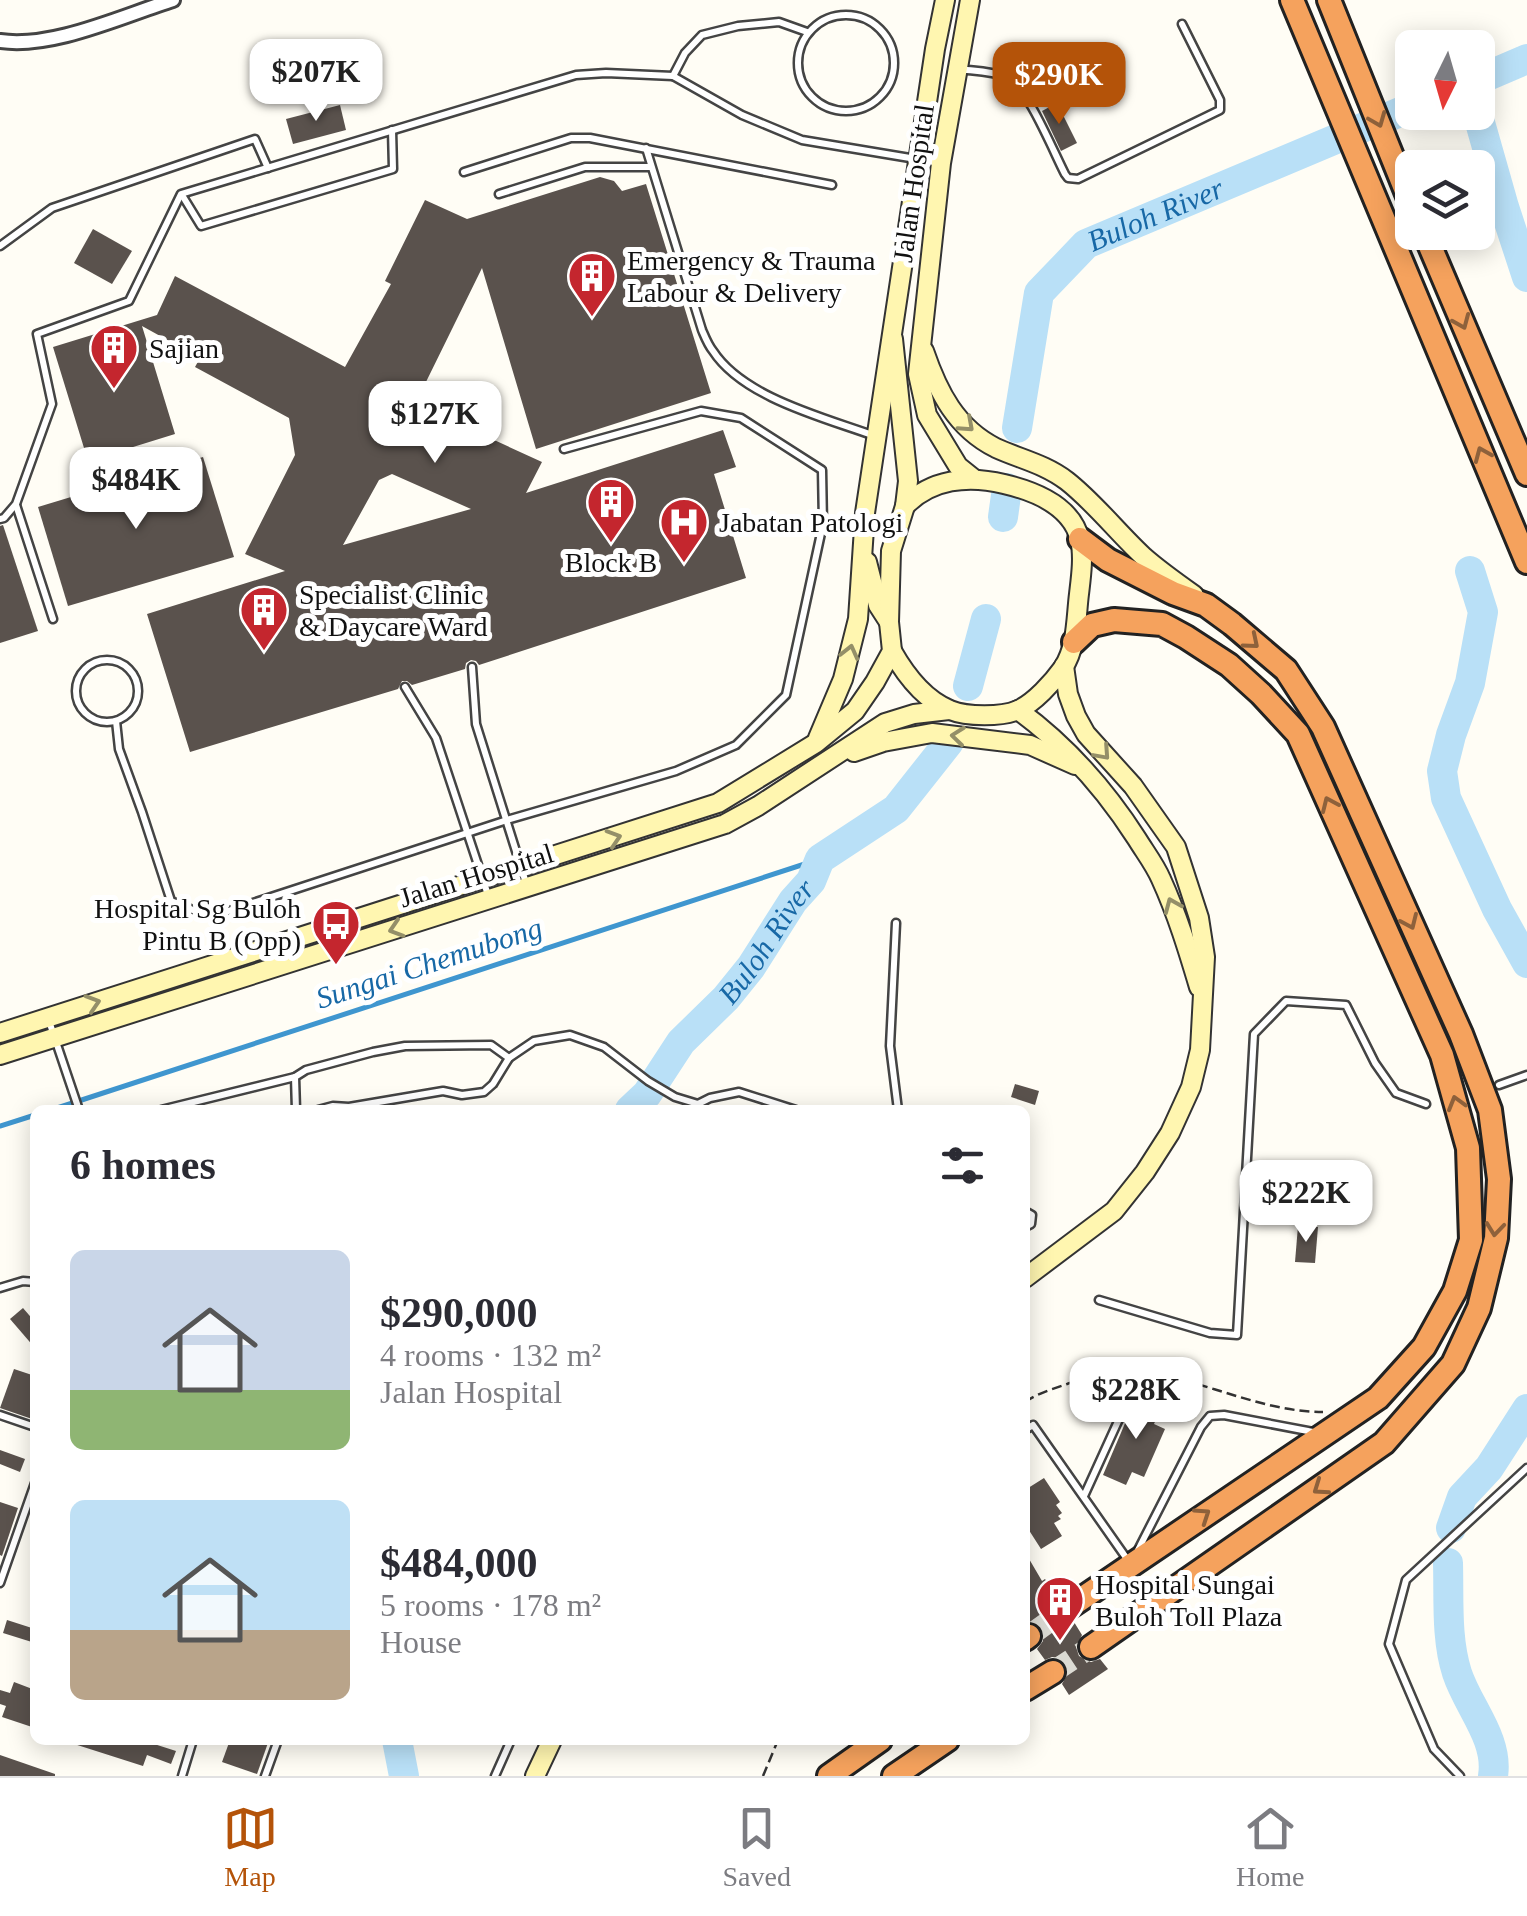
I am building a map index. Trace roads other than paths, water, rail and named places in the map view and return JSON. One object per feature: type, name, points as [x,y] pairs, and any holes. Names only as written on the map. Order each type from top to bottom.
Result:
[{"type":"highway","points":[[1292,0],[1527,562]]},
{"type":"highway","points":[[1328,0],[1395,164]]},
{"type":"highway","points":[[1432,250],[1527,474]]},
{"type":"highway","points":[[1080,539],[1136,575],[1206,605],[1286,670],[1324,727],[1461,1034],[1490,1110],[1499,1179],[1496,1238],[1479,1308],[1453,1364],[1384,1443],[1091,1647]]},
{"type":"highway","points":[[1065,1610],[1240,1490],[1325,1423],[1378,1398],[1424,1347],[1455,1291],[1471,1240],[1468,1148],[1442,1055],[1298,734],[1229,665],[1162,624],[1114,620],[1092,626],[1074,642]]},
{"type":"highway","points":[[1240,1490],[1264,1527]]},
{"type":"highway","points":[[1030,1687],[1052,1672]]},
{"type":"highway","points":[[829,1776],[873,1745]]},
{"type":"highway","points":[[894,1776],[940,1745]]},
{"type":"main road","name":"Jalan Hospital","points":[[816,744],[843,679],[858,620],[865,513],[945,0]]},
{"type":"main road","name":"Jalan Hospital","points":[[970,0],[941,163],[918,374],[928,415],[958,466],[973,478]]},
{"type":"main road","name":"Jalan Hospital","points":[[0,1032],[718,803],[816,744],[855,711],[892,651],[891,551],[908,482],[893,339]]},
{"type":"main road","points":[[921,341],[935,384],[955,416],[996,448],[1042,465],[1066,481],[1146,558],[1206,605]]},
{"type":"main road","points":[[892,651],[921,690],[949,710],[986,715],[1018,710],[1036,697],[1064,666],[1074,642],[1081,576],[1080,539],[1067,516],[1030,490],[973,478],[938,484],[904,506]]},
{"type":"main road","points":[[863,548],[878,605],[889,622]]},
{"type":"main road","points":[[1030,1274],[1114,1211],[1145,1172],[1170,1134],[1190,1087],[1200,1050],[1205,956],[1200,918],[1176,847],[1133,786],[1086,734],[1068,694],[1064,666]]},
{"type":"main road","name":"Jalan Hospital","points":[[0,1055],[725,824],[885,723],[914,714],[949,710]]},
{"type":"main road","points":[[1018,710],[1085,770],[1118,810],[1159,874],[1180,925],[1202,998]]},
{"type":"main road","points":[[825,762],[883,742],[932,733],[1030,745],[1085,770]]},
{"type":"main road","points":[[534,1776],[550,1745]]},
{"type":"street","points":[[0,40],[20,44],[45,42],[174,0]]},
{"type":"lane","points":[[836,16],[868,19],[891,42],[894,74],[888,89],[864,109],[832,110],[818,103],[806,92],[797,62],[808,32],[836,16]]},
{"type":"lane","points":[[673,76],[685,53],[702,35],[779,22],[808,32]]},
{"type":"lane","points":[[957,68],[1016,83],[1065,174],[1078,179],[1220,110],[1220,100],[1182,24]]},
{"type":"lane","points":[[0,519],[16,504],[52,404],[38,334],[129,300],[181,194],[576,75],[606,73],[673,76],[742,115],[802,140],[941,163]]},
{"type":"lane","points":[[1025,96],[1057,82]]},
{"type":"lane","points":[[181,194],[200,226],[393,169],[392,130]]},
{"type":"lane","points":[[464,172],[571,138],[590,138],[832,185]]},
{"type":"lane","points":[[0,246],[52,208],[256,139],[268,168]]},
{"type":"lane","points":[[646,148],[702,330],[714,353],[754,387],[801,410],[878,437]]},
{"type":"lane","points":[[499,194],[584,167],[651,166]]},
{"type":"lane","points":[[822,259],[860,264]]},
{"type":"lane","points":[[116,721],[118,749],[171,901],[210,917],[507,820],[676,770],[736,745],[786,696],[824,524],[822,470],[741,418],[701,411],[564,449]]},
{"type":"lane","points":[[16,504],[52,619]]},
{"type":"lane","points":[[103,660],[123,665],[136,680],[137,700],[132,710],[116,721],[105,722],[87,715],[76,698],[79,678],[103,660]]},
{"type":"lane","points":[[472,668],[476,724],[527,888]]},
{"type":"lane","points":[[405,687],[436,738],[489,900]]},
{"type":"lane","points":[[896,924],[890,1046],[897,1105]]},
{"type":"lane","points":[[1100,1300],[1210,1333],[1236,1334],[1254,1034],[1286,1001],[1346,1005],[1374,1063],[1396,1093],[1426,1104]]},
{"type":"lane","points":[[48,1017],[77,1105]]},
{"type":"lane","points":[[369,1105],[443,1091],[462,1095],[484,1092],[509,1058],[534,1042],[570,1035],[604,1047],[648,1081],[696,1105]]},
{"type":"lane","points":[[181,1105],[405,1046],[491,1045],[509,1058]]},
{"type":"lane","points":[[1499,1084],[1527,1075]]},
{"type":"lane","points":[[295,1077],[296,1105]]},
{"type":"lane","points":[[703,1105],[710,1098],[740,1092],[780,1105]]},
{"type":"lane","points":[[0,1288],[30,1281]]},
{"type":"lane","points":[[1084,1497],[1130,1395]]},
{"type":"lane","points":[[0,1415],[30,1424]]},
{"type":"lane","points":[[1030,1426],[1033,1424],[1130,1564],[1210,1416],[1325,1423]]},
{"type":"lane","points":[[1460,1776],[1434,1749],[1389,1644],[1406,1580],[1527,1468]]},
{"type":"lane","points":[[0,1583],[30,1497]]},
{"type":"lane","points":[[182,1776],[192,1745]]},
{"type":"lane","points":[[264,1776],[276,1745]]},
{"type":"lane","points":[[496,1776],[509,1745]]},
{"type":"waterway","name":"Buloh River","points":[[1495,73],[1527,59]]},
{"type":"waterway","name":"Buloh River","points":[[1017,428],[1039,293],[1086,244],[1395,114]]},
{"type":"waterway","points":[[1482,130],[1527,277]]},
{"type":"waterway","name":"Buloh River","points":[[1003,517],[1007,488]]},
{"type":"waterway","points":[[1470,571],[1483,612],[1470,683],[1442,771],[1446,798],[1497,909],[1527,963]]},
{"type":"waterway","name":"Buloh River","points":[[968,686],[986,619]]},
{"type":"waterway","name":"Buloh River","points":[[635,1105],[647,1094],[681,1042],[751,967],[793,901],[811,881],[820,859],[896,809],[949,742]]},
{"type":"waterway","name":"Sungai Chemubong","points":[[66,1105],[820,859]]},
{"type":"waterway","name":"Sungai Chemubong","points":[[0,1126],[30,1117]]},
{"type":"waterway","points":[[1451,1528],[1462,1497],[1489,1468],[1527,1409]]},
{"type":"waterway","points":[[1448,1563],[1453,1660],[1487,1736],[1494,1762],[1493,1776]]},
{"type":"waterway","name":"Buloh River","points":[[398,1745],[404,1776]]},
{"type":"tunnel","points":[[1030,1635],[1065,1610]]},
{"type":"tunnel","points":[[1053,1672],[1091,1647]]},
{"type":"place","name":"Emergency & Trauma Labour & Delivery","points":[[592,318]]},
{"type":"place","name":"Sajian","points":[[114,390]]},
{"type":"place","name":"Block B","points":[[611,544]]},
{"type":"place","name":"Jabatan Patologi","points":[[684,564]]},
{"type":"place","name":"Specialist Clinic & Daycare Ward","points":[[264,652]]},
{"type":"place","name":"Hospital Sg Buloh Pintu B (Opp)","points":[[336,966]]},
{"type":"place","name":"Hospital Sungai Buloh Toll Plaza","points":[[1060,1642]]}]
